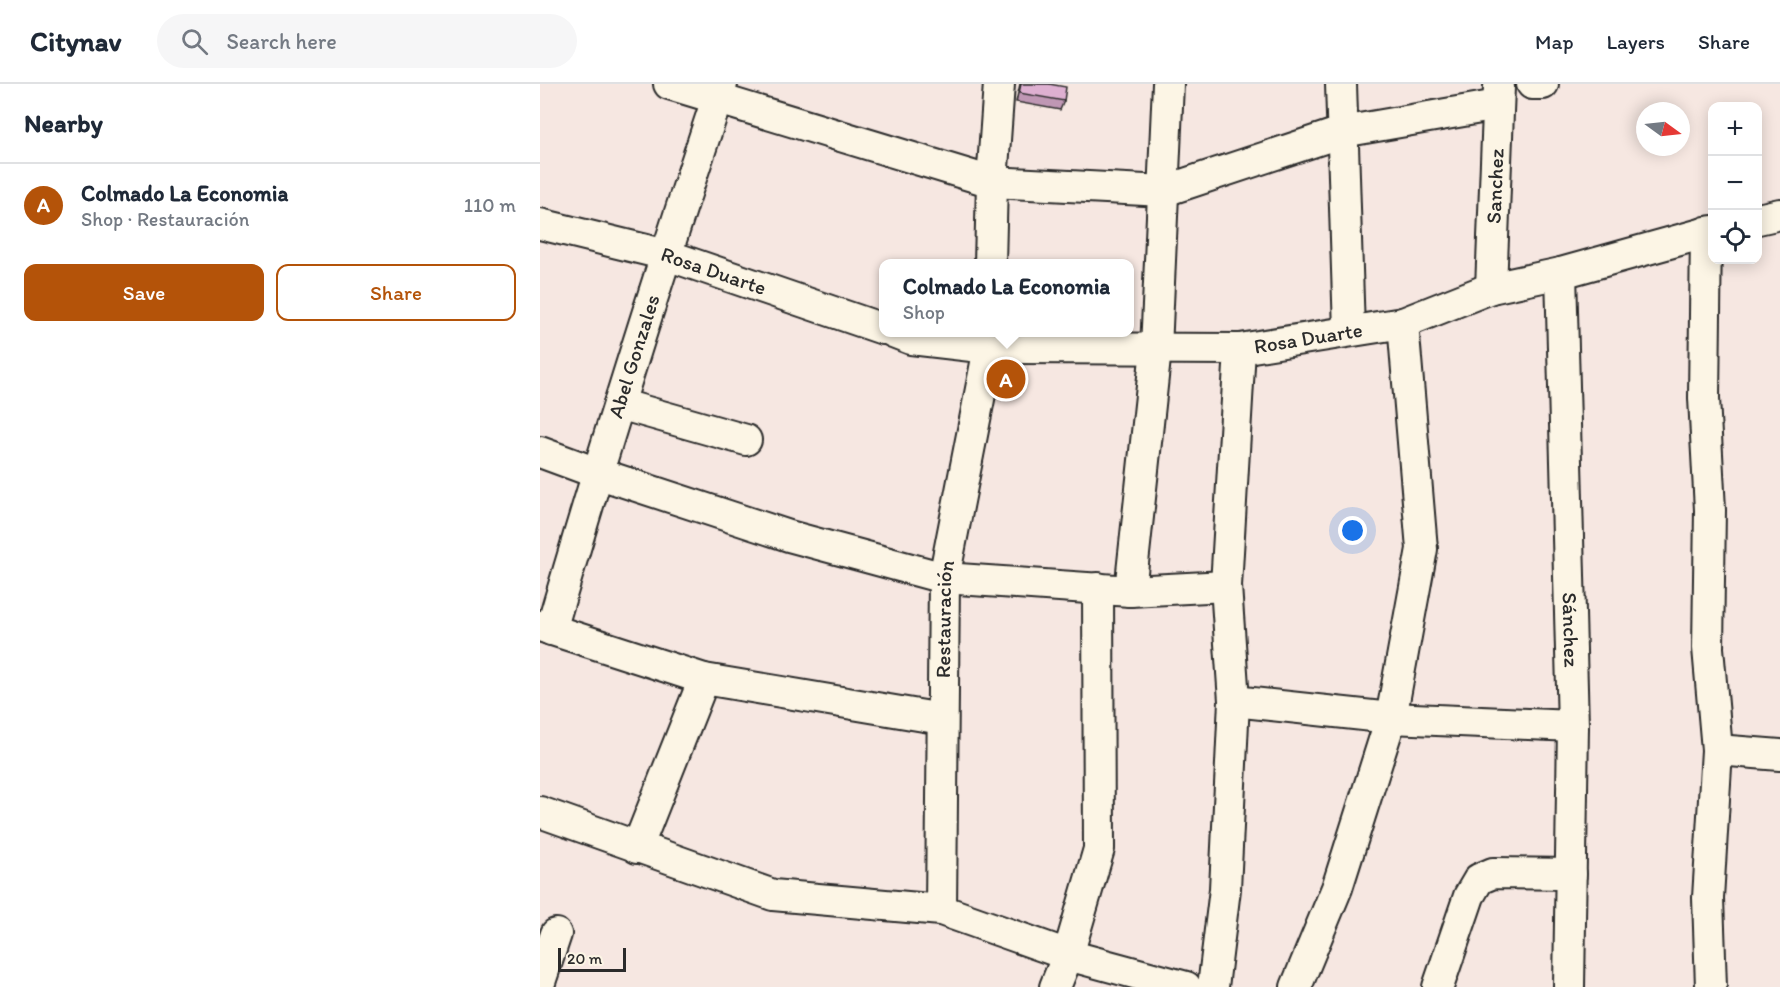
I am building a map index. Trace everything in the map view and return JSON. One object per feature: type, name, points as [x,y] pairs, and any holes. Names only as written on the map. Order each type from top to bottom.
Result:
[{"type":"street","points":[[669,84],[720,92],[992,182],[1164,191],[1342,132],[1498,94]]},
{"type":"street","points":[[990,259],[992,182],[999,84]]},
{"type":"street","points":[[1130,591],[1156,349],[1168,84]]},
{"type":"street","points":[[1341,84],[1350,331]]},
{"type":"street","points":[[1532,84],[1543,84]]},
{"type":"street","name":"Abel Gonzales","points":[[545,628],[667,255],[693,166],[720,92]]},
{"type":"street","name":"Sanchez","points":[[1491,288],[1498,94]]},
{"type":"street","points":[[1762,218],[1780,214]]},
{"type":"street","name":"Rosa Duarte","points":[[540,224],[667,255],[879,328]]},
{"type":"street","name":"Rosa Duarte","points":[[905,337],[1156,349],[1240,349],[1403,323],[1491,288],[1561,273],[1708,232]]},
{"type":"street","points":[[1708,264],[1704,398],[1710,510],[1708,648],[1717,750],[1708,898],[1711,987]]},
{"type":"street","name":"Sánchez","points":[[1561,273],[1573,726],[1569,987]]},
{"type":"street","points":[[1296,987],[1337,888],[1390,718],[1422,549],[1403,323]]},
{"type":"street","name":"Restauración","points":[[942,910],[944,579],[989,340]]},
{"type":"street","points":[[1212,987],[1225,889],[1234,700],[1226,586],[1240,349]]},
{"type":"street","points":[[619,404],[746,440]]},
{"type":"street","points":[[540,452],[789,536],[944,579],[1130,591],[1226,586]]},
{"type":"street","points":[[1055,987],[1068,955],[1099,849],[1098,588]]},
{"type":"street","points":[[545,628],[704,679],[942,720]]},
{"type":"street","points":[[637,848],[704,679]]},
{"type":"street","points":[[1234,700],[1390,718],[1573,726]]},
{"type":"street","points":[[1717,750],[1780,755]]},
{"type":"street","points":[[540,812],[773,896],[942,910],[1068,955],[1186,987]]},
{"type":"street","points":[[1438,987],[1469,896],[1479,879],[1493,873],[1571,874]]},
{"type":"street","points":[[540,982],[556,934]]},
{"type":"building","points":[[1021,84],[1049,84],[1066,87],[1064,101],[1019,93]]},
{"type":"building","points":[[1000,361],[1016,361],[1015,388],[999,388]]},
{"type":"place","name":"Colmado La Economia","points":[[1006,379]]}]
